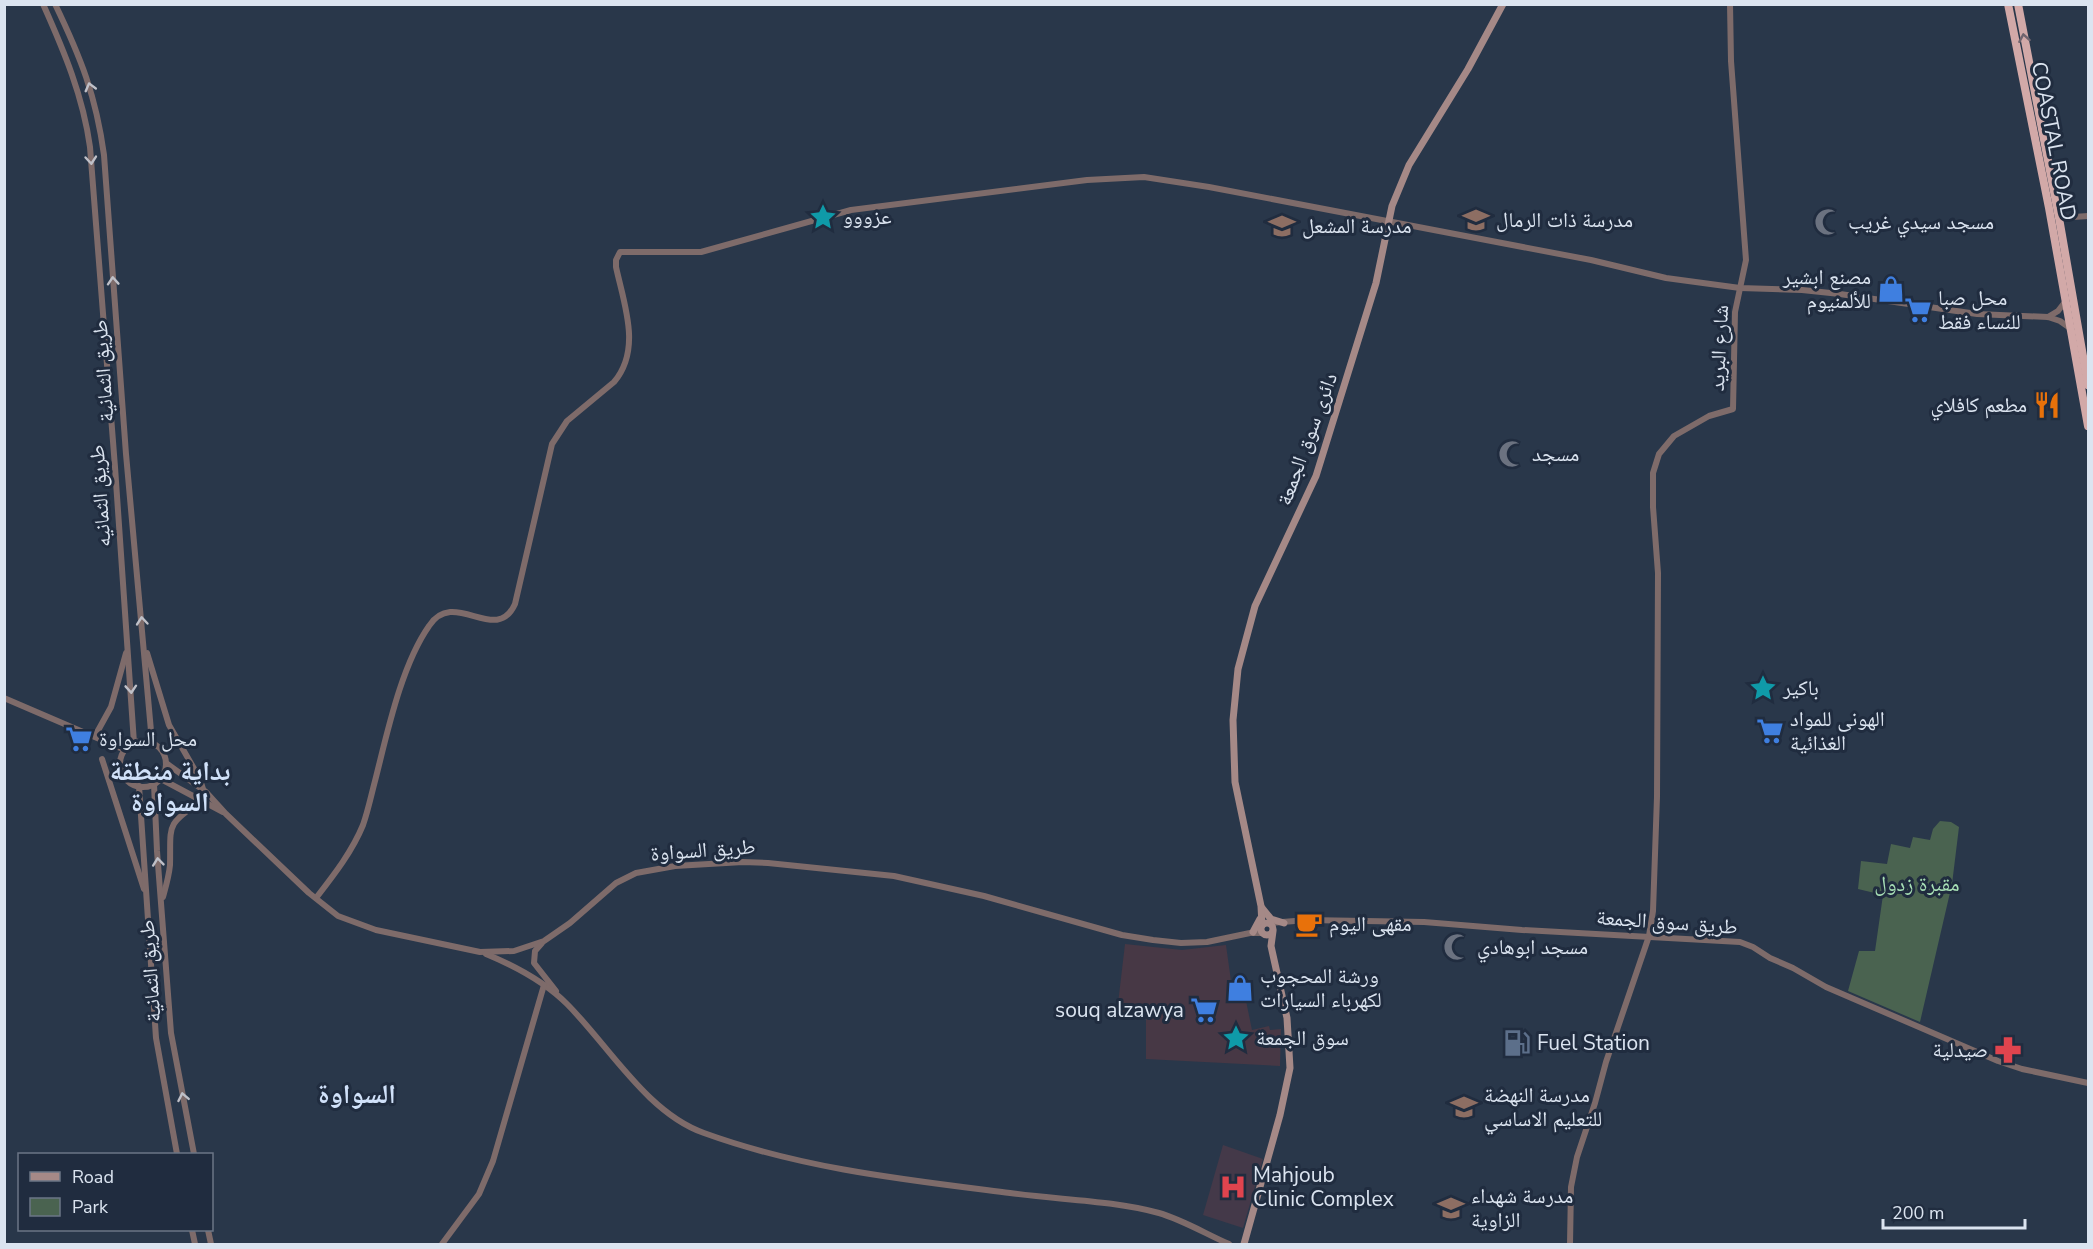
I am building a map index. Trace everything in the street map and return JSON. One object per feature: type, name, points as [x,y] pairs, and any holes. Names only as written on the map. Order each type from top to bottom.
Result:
[{"type":"highway","name":"COASTAL ROAD","points":[[2008,4],[2053,208],[2059,218],[2088,385]]},
{"type":"highway","name":"COASTAL ROAD","points":[[2018,4],[2053,208],[2065,302],[2088,426]]},
{"type":"main road","name":"دائرى سوق الجمعة","points":[[1267,928],[1235,783],[1233,720],[1238,669],[1261,591],[1316,476],[1376,283],[1387,222],[1399,184],[1473,60],[1503,4]]},
{"type":"main road","points":[[1251,932],[1261,909],[1271,918],[1285,923]]},
{"type":"main road","points":[[1244,1245],[1280,1115],[1290,1068],[1287,1018],[1267,928]]},
{"type":"street","name":"طريق الثمانيه","points":[[43,4],[72,70],[88,138],[134,743]]},
{"type":"street","name":"طريق الثمانية","points":[[55,4],[87,76],[99,121],[104,155],[125,444],[152,742]]},
{"type":"street","name":"شارع البريد","points":[[1649,936],[1654,898],[1657,797],[1658,573],[1653,473],[1659,454],[1674,436],[1705,418],[1733,410],[1735,312],[1746,260],[1732,83],[1730,4]]},
{"type":"street","points":[[316,898],[344,861],[363,825],[396,704],[411,661],[428,627],[437,617],[447,612],[460,612],[494,621],[506,618],[512,612],[552,444],[567,421],[614,382],[620,375],[627,357],[630,332],[616,267],[617,255],[620,252],[701,252],[851,210],[1029,187],[1132,177],[1167,180],[1599,262],[1666,278],[1740,288],[1802,290],[1977,314],[2048,317],[2070,327]]},
{"type":"street","points":[[2059,218],[2088,216]]},
{"type":"street","points":[[2048,317],[2058,311],[2065,302]]},
{"type":"street","points":[[95,736],[111,707],[128,646]]},
{"type":"street","points":[[144,647],[152,664],[169,725],[204,790]]},
{"type":"street","points":[[4,698],[125,750]]},
{"type":"street","points":[[140,741],[152,742],[162,750],[166,762],[164,774],[154,784],[140,786],[129,782],[122,772],[121,761],[125,750],[140,741]]},
{"type":"street","points":[[102,759],[147,899]]},
{"type":"street","name":"طريق السواوة","points":[[166,762],[204,790],[226,814],[338,916],[393,934],[480,952],[514,951],[546,939],[570,923],[616,883],[636,873],[675,866],[743,862],[894,876],[984,896],[1122,934],[1153,940],[1181,943],[1207,942],[1251,932]]},
{"type":"street","points":[[161,779],[226,814]]},
{"type":"street","name":"طريق الثمانية","points":[[154,784],[171,1033],[194,1153]]},
{"type":"street","points":[[140,786],[156,1038],[177,1153]]},
{"type":"street","points":[[162,901],[169,874],[171,826],[182,814],[200,802]]},
{"type":"street","name":"طريق سوق الجمعة","points":[[1251,932],[1307,920],[1424,922],[1522,930],[1723,940],[1747,944],[1826,987],[1998,1061],[2022,1069],[2088,1083]]},
{"type":"street","points":[[1570,1245],[1571,1187],[1577,1157],[1606,1062],[1649,936]]},
{"type":"street","points":[[546,939],[535,951],[534,963],[566,1003],[651,1100],[677,1120],[705,1134],[789,1158],[852,1172],[1156,1212],[1181,1221],[1229,1245]]},
{"type":"street","points":[[480,952],[517,969],[544,985],[566,1003]]},
{"type":"street","points":[[442,1245],[479,1194],[493,1161],[544,985]]},
{"type":"shaded area","points":[[1125,944],[1182,950],[1226,945],[1232,988],[1243,986],[1252,1030],[1269,1026],[1270,1030],[1281,1029],[1280,1066],[1146,1059],[1146,1014],[1117,1012]]},
{"type":"shaded area","name":"Mahjoub Clinic Complex","points":[[1223,1145],[1263,1159],[1243,1228],[1203,1215]]},
{"type":"green space","name":"مقبرة زدول","points":[[1940,821],[1951,822],[1959,827],[1952,884],[1920,1022],[1848,991],[1859,951],[1875,951],[1883,895],[1858,889],[1861,861],[1887,864],[1891,844],[1910,848],[1913,837],[1930,840],[1933,829]]},
{"type":"place","name":"عزووو","points":[[823,217]]},
{"type":"place","name":"مدرسة ذات الرمال","points":[[1476,220]]},
{"type":"place","name":"مسجد سيدي غريب","points":[[1828,222]]},
{"type":"place","name":"مدرسة المشعل","points":[[1282,226]]},
{"type":"place","name":"مصنع ابشير للألمنيوم","points":[[1891,289]]},
{"type":"place","name":"محل صبا للنساء فقط","points":[[1918,310]]},
{"type":"place","name":"مطعم كافلاي","points":[[2047,405]]},
{"type":"place","name":"مسجد","points":[[1512,454]]},
{"type":"place","name":"باكير","points":[[1763,688]]},
{"type":"place","name":"الهونى للمواد الغذائية","points":[[1770,731]]},
{"type":"place","name":"محل السواوة","points":[[79,739]]},
{"type":"place","name":"مقهى اليوم","points":[[1309,924]]},
{"type":"place","name":"مسجد ابوهادي","points":[[1457,947]]},
{"type":"place","name":"ورشة المحجوب لكهرباء السيارات","points":[[1240,988]]},
{"type":"place","name":"souq alzawya","points":[[1204,1010]]},
{"type":"place","name":"سوق الجمعة","points":[[1236,1038]]},
{"type":"place","name":"Fuel Station","points":[[1517,1043]]},
{"type":"place","name":"صيدلية","points":[[2008,1050]]},
{"type":"place","name":"مدرسة النهضة للتعليم الاساسي","points":[[1464,1107]]},
{"type":"place","name":"Mahjoub Clinic Complex","points":[[1233,1187]]},
{"type":"place","name":"مدرسة شهداء الزاوية","points":[[1451,1208]]},
{"type":"district","name":"بداية منطقة السواوة","points":[[170,786]]},
{"type":"district","name":"السواوة","points":[[357,1094]]}]
